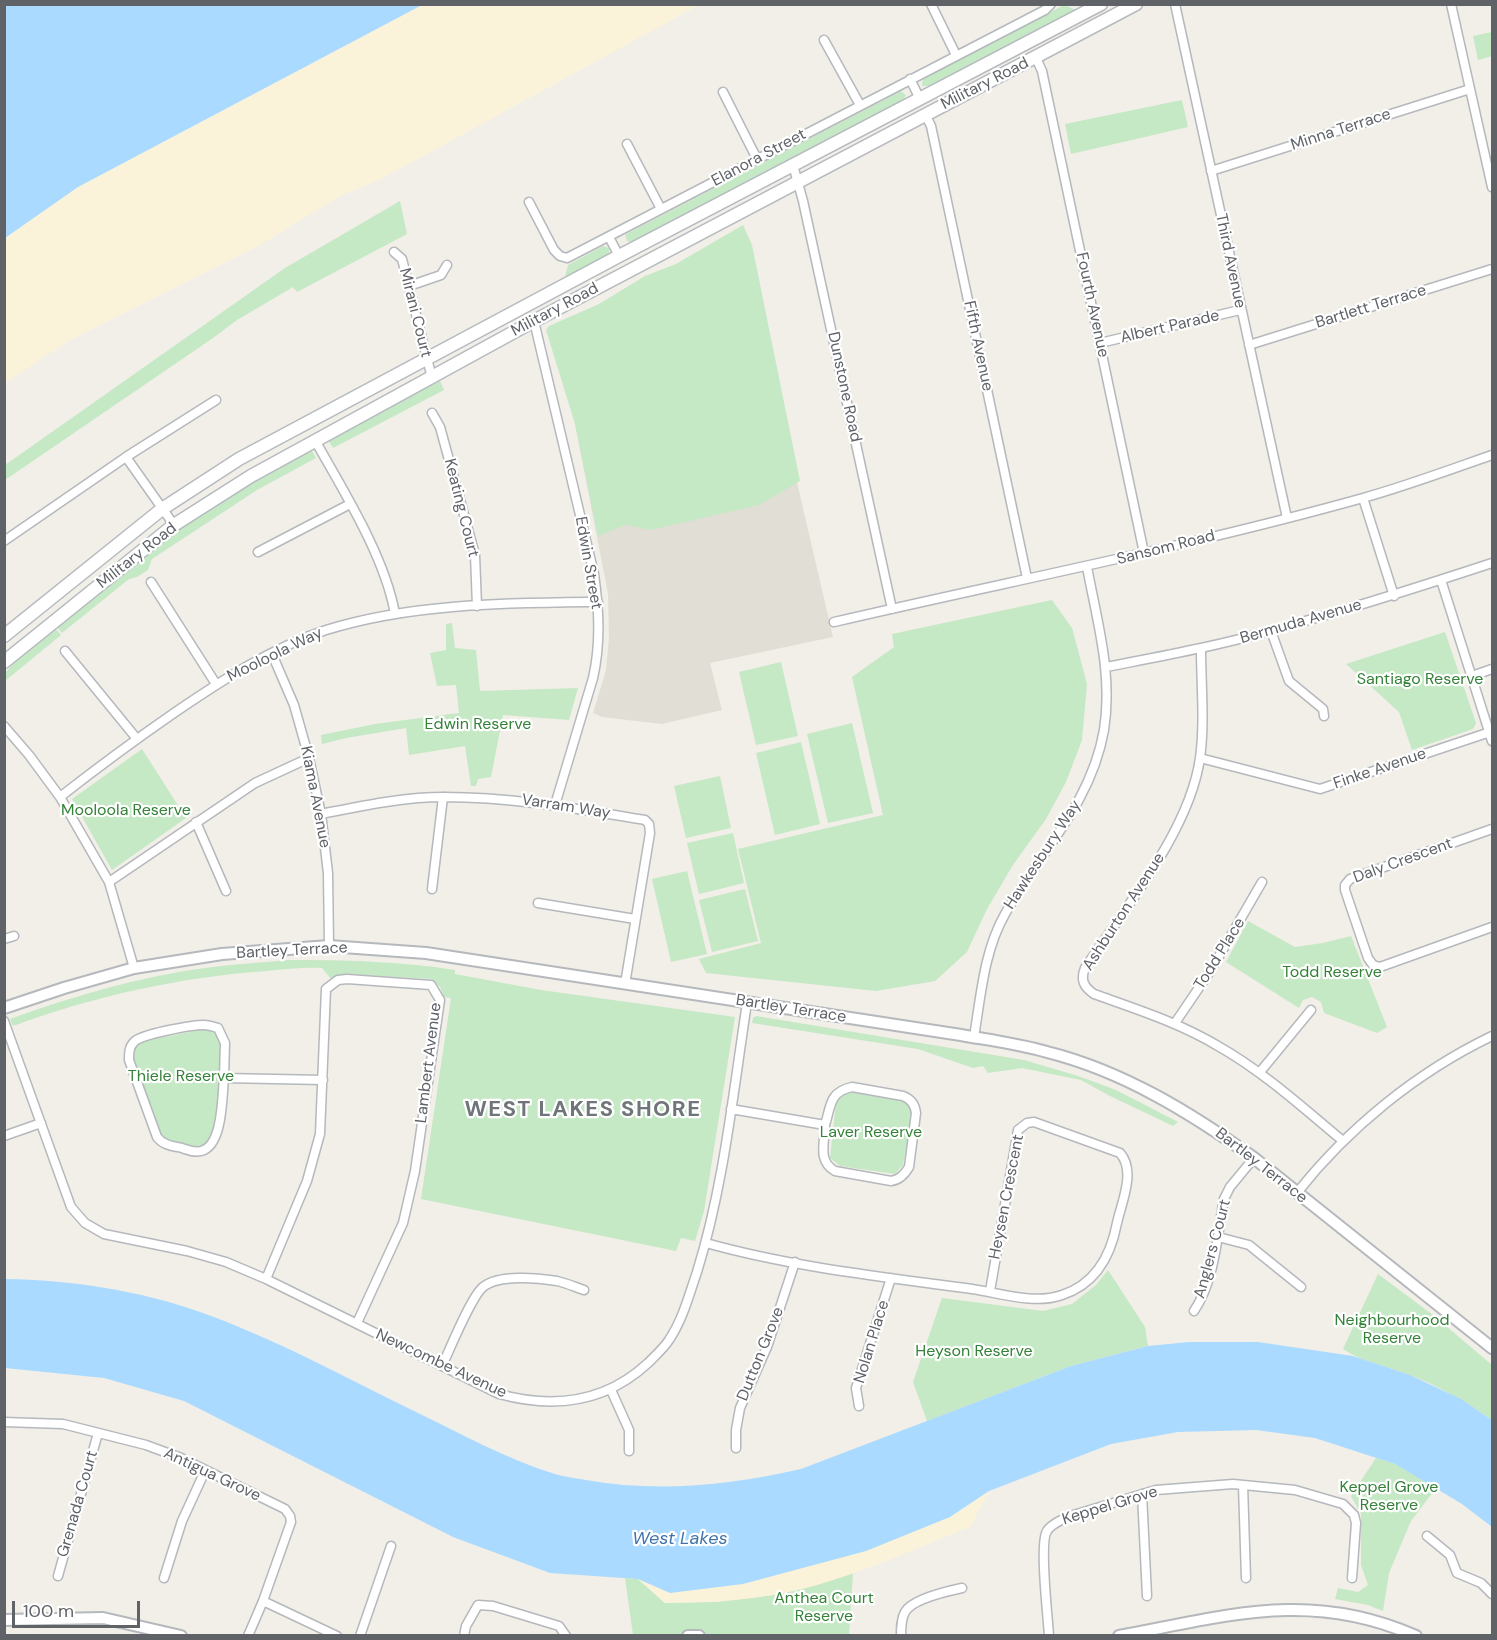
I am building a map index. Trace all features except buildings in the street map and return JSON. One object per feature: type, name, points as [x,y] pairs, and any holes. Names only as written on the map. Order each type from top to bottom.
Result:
[{"type":"main road","name":"Military Road","points":[[4,636],[162,509],[239,459],[619,255],[1101,4]]},
{"type":"main road","name":"Military Road","points":[[4,662],[174,525],[251,476],[534,321],[1136,4]]},
{"type":"street","points":[[932,4],[956,55]]},
{"type":"street","name":"Elanora Street","points":[[529,202],[554,250],[560,256],[567,258],[1045,10],[1051,4]]},
{"type":"street","name":"Third Avenue","points":[[1175,4],[1287,518]]},
{"type":"street","points":[[1451,4],[1492,187]]},
{"type":"street","points":[[824,40],[860,105]]},
{"type":"street","name":"Fourth Avenue","points":[[1036,58],[1042,71],[1144,554]]},
{"type":"street","points":[[910,79],[920,99]]},
{"type":"street","name":"Minna Terrace","points":[[1211,171],[1470,89]]},
{"type":"street","points":[[723,92],[757,159]]},
{"type":"street","name":"Fifth Avenue","points":[[925,114],[931,126],[1027,578]]},
{"type":"street","points":[[627,144],[661,209]]},
{"type":"street","name":"Dunstone Road","points":[[793,165],[892,609]]},
{"type":"street","points":[[609,237],[619,255]]},
{"type":"street","name":"Mirani Court","points":[[394,252],[402,259],[432,378]]},
{"type":"street","points":[[409,286],[441,275],[447,265]]},
{"type":"street","name":"Bartlett Terrace","points":[[1249,345],[1492,268]]},
{"type":"street","name":"Albert Parade","points":[[1101,343],[1240,310]]},
{"type":"street","name":"Edwin Street","points":[[534,321],[594,574],[598,602],[598,656],[555,805]]},
{"type":"street","points":[[4,542],[126,457],[216,400]]},
{"type":"street","name":"Keating Court","points":[[432,413],[440,427],[475,555],[477,606]]},
{"type":"street","points":[[316,442],[370,544],[392,600],[395,614]]},
{"type":"street","name":"Sansom Road","points":[[834,622],[1144,554],[1287,518],[1364,498],[1492,455]]},
{"type":"street","points":[[126,457],[174,525]]},
{"type":"street","points":[[1364,498],[1394,596]]},
{"type":"street","points":[[258,552],[350,504]]},
{"type":"street","name":"Bermuda Avenue","points":[[1106,667],[1271,631],[1394,596],[1492,563]]},
{"type":"street","name":"Hawkesbury Way","points":[[974,1037],[986,962],[995,936],[1004,915],[1070,818],[1084,792],[1094,767],[1104,729],[1106,667],[1087,567]]},
{"type":"street","points":[[1441,580],[1491,736]]},
{"type":"street","points":[[151,582],[216,684]]},
{"type":"street","name":"Mooloola Way","points":[[60,797],[137,739],[216,684],[272,654],[325,631],[395,614],[477,606],[598,602]]},
{"type":"street","points":[[1271,631],[1289,681],[1323,709],[1324,716]]},
{"type":"street","name":"Ashburton Avenue","points":[[1201,648],[1200,758],[1191,794],[1178,826],[1164,850],[1082,975],[1087,989],[1094,994],[1176,1023],[1260,1072],[1343,1141]]},
{"type":"street","points":[[65,651],[137,739]]},
{"type":"street","name":"Kiama Avenue","points":[[272,654],[294,705],[309,758],[321,814],[328,873],[329,946]]},
{"type":"street","points":[[1472,676],[1492,669]]},
{"type":"street","points":[[4,726],[60,797],[109,882],[134,968]]},
{"type":"street","name":"Finke Avenue","points":[[1200,758],[1320,789],[1491,736]]},
{"type":"street","points":[[109,882],[255,783],[309,758]]},
{"type":"street","points":[[432,889],[443,797]]},
{"type":"street","name":"Varram Way","points":[[321,814],[390,801],[443,797],[513,799],[645,820],[649,825],[650,833],[625,984]]},
{"type":"street","points":[[196,822],[226,891]]},
{"type":"street","name":"Daly Crescent","points":[[1492,829],[1350,879],[1347,881],[1345,890],[1368,958],[1373,965],[1380,967],[1492,927]]},
{"type":"street","name":"Todd Place","points":[[1176,1023],[1211,970],[1263,882]]},
{"type":"street","points":[[538,903],[634,919]]},
{"type":"street","points":[[4,939],[14,936]]},
{"type":"street","name":"Bartley Terrace","points":[[4,1008],[134,968],[222,954],[329,946],[426,952],[974,1037],[1048,1052],[1111,1075],[1173,1104],[1214,1129],[1254,1158],[1296,1194],[1492,1348]]},
{"type":"street","name":"Lambert Avenue","points":[[266,1280],[310,1172],[320,1134],[326,989],[338,980],[347,979],[431,985],[440,1000],[415,1172],[403,1223],[357,1323]]},
{"type":"street","name":"Newcombe Avenue","points":[[4,1022],[71,1207],[85,1223],[104,1234],[187,1251],[226,1262],[357,1323],[499,1394],[531,1402],[581,1399],[611,1390],[636,1374],[668,1341],[686,1305],[706,1243],[717,1196],[747,1003]]},
{"type":"street","points":[[1260,1072],[1311,1010]]},
{"type":"street","points":[[211,1026],[218,1028],[225,1043],[224,1078],[215,1140],[209,1147],[194,1152],[166,1144],[157,1137],[129,1060],[129,1052],[139,1038],[184,1028],[211,1026]]},
{"type":"street","points":[[1296,1194],[1343,1141],[1378,1110],[1446,1061],[1492,1036]]},
{"type":"street","points":[[224,1078],[323,1080]]},
{"type":"street","points":[[852,1087],[909,1099],[916,1108],[916,1113],[909,1167],[904,1174],[891,1181],[829,1168],[823,1154],[825,1125],[833,1098],[845,1088],[852,1087]]},
{"type":"street","points":[[731,1109],[825,1125]]},
{"type":"street","name":"Heysen Crescent","points":[[706,1243],[749,1254],[891,1278],[1036,1299],[1050,1298],[1073,1290],[1098,1271],[1113,1244],[1128,1172],[1125,1159],[1120,1153],[1034,1122],[1027,1123],[1018,1130],[990,1291]]},
{"type":"street","points":[[4,1136],[41,1123]]},
{"type":"street","name":"Anglers Court","points":[[1194,1311],[1203,1298],[1218,1237],[1224,1199],[1230,1187],[1254,1158]]},
{"type":"street","points":[[1218,1237],[1249,1245],[1300,1287]]},
{"type":"street","name":"Dutton Grove","points":[[736,1448],[740,1408],[767,1347],[795,1262]]},
{"type":"street","points":[[442,1366],[475,1298],[483,1287],[492,1282],[510,1278],[559,1281],[584,1290]]},
{"type":"street","name":"Nolan Place","points":[[860,1406],[856,1388],[891,1278]]},
{"type":"street","points":[[611,1390],[629,1430],[629,1451]]},
{"type":"street","name":"Antigua Grove","points":[[4,1422],[63,1424],[146,1445],[181,1458],[285,1509],[291,1522],[263,1601],[248,1635]]},
{"type":"street","name":"Grenada Court","points":[[57,1576],[98,1433]]},
{"type":"street","points":[[164,1578],[182,1521],[205,1471]]},
{"type":"street","name":"Keppel Grove","points":[[1049,1635],[1044,1552],[1046,1531],[1066,1517],[1156,1490],[1233,1484],[1295,1490],[1343,1504],[1354,1515],[1356,1523],[1352,1578]]},
{"type":"street","points":[[1243,1485],[1246,1578]]},
{"type":"street","points":[[1142,1494],[1147,1596]]},
{"type":"street","points":[[1427,1536],[1450,1555],[1457,1573],[1481,1583],[1492,1594]]},
{"type":"street","points":[[360,1635],[391,1546]]},
{"type":"street","points":[[901,1635],[902,1620],[906,1610],[916,1602],[962,1588]]},
{"type":"street","points":[[263,1601],[337,1635]]},
{"type":"street","points":[[464,1635],[466,1626],[478,1605],[493,1606],[559,1626],[566,1635]]},
{"type":"street","points":[[1119,1635],[1279,1609],[1335,1611],[1393,1631],[1416,1635]]},
{"type":"street","points":[[4,1620],[103,1618],[181,1635]]},
{"type":"street","points":[[688,1635],[698,1635]]},
{"type":"shaded area","points":[[772,375],[833,637],[710,663],[722,710],[662,724],[602,717],[593,713],[606,670],[609,637],[608,594],[575,424]]},
{"type":"green space","points":[[1064,5],[1076,10],[929,86],[922,86],[923,78]]},
{"type":"green space","points":[[1492,32],[1492,56],[1478,60],[1473,36]]},
{"type":"green space","points":[[901,91],[906,95],[903,100],[633,243],[627,241],[625,235],[628,233]]},
{"type":"green space","points":[[1182,100],[1188,127],[1071,154],[1065,124]]},
{"type":"green space","points":[[400,201],[407,234],[297,292],[293,287],[237,320],[5,480],[5,465],[285,268]]},
{"type":"green space","points":[[743,225],[752,245],[800,481],[759,505],[651,530],[626,525],[598,536],[575,424],[546,330],[549,326],[599,304],[645,276],[676,264]]},
{"type":"green space","points":[[603,246],[609,248],[609,255],[565,277],[568,265]]},
{"type":"green space","points":[[440,381],[444,390],[333,448],[328,440]]},
{"type":"green space","points":[[311,449],[316,458],[257,490],[152,559],[148,570],[129,579],[62,633],[57,627],[185,521],[247,482]]},
{"type":"green space","points":[[1052,600],[1072,628],[1087,684],[1082,740],[1066,782],[1046,819],[1013,865],[987,909],[967,952],[935,981],[876,991],[706,973],[699,959],[761,943],[738,849],[883,815],[852,677],[894,647],[892,634]]},
{"type":"green space","name":"Edwin Reserve","points":[[452,623],[455,648],[476,650],[480,691],[578,688],[569,720],[503,715],[491,777],[478,779],[476,786],[471,786],[465,746],[409,755],[406,728],[322,744],[321,735],[375,724],[459,713],[456,685],[437,686],[430,653],[446,650],[446,624]]},
{"type":"green space","points":[[55,628],[61,635],[5,681],[5,673],[21,655]]},
{"type":"green space","name":"Santiago Reserve","points":[[1445,632],[1476,723],[1473,729],[1412,750],[1399,712],[1346,664]]},
{"type":"green space","points":[[781,662],[798,736],[756,745],[739,672]]},
{"type":"green space","points":[[852,723],[873,813],[828,823],[807,734]]},
{"type":"green space","points":[[801,742],[820,824],[775,835],[756,753]]},
{"type":"green space","name":"Mooloola Reserve","points":[[142,749],[186,818],[112,870],[72,799]]},
{"type":"green space","points":[[720,776],[731,828],[686,838],[674,786]]},
{"type":"green space","points":[[733,833],[744,883],[699,894],[687,843]]},
{"type":"green space","points":[[687,871],[707,954],[671,962],[652,879]]},
{"type":"green space","points":[[745,889],[758,941],[712,952],[699,900]]},
{"type":"green space","name":"Todd Reserve","points":[[1248,921],[1295,947],[1351,936],[1387,1027],[1377,1033],[1324,1013],[1321,1002],[1312,997],[1303,1000],[1299,1008],[1226,962]]},
{"type":"green space","points":[[287,960],[371,962],[434,967],[455,970],[455,974],[541,990],[735,1017],[704,1211],[695,1241],[681,1238],[676,1251],[421,1199],[451,998],[444,997],[440,987],[431,979],[349,974],[338,975],[331,979],[322,968],[295,968],[170,983],[106,997],[13,1026],[10,1019],[82,995],[131,982],[215,967]]},
{"type":"green space","points":[[756,1016],[1024,1060],[1116,1090],[1178,1122],[1173,1126],[1081,1080],[1022,1068],[988,1073],[983,1066],[973,1068],[918,1049],[752,1023]]},
{"type":"green space","name":"Thiele Reserve","points":[[204,1029],[215,1031],[221,1039],[219,1108],[212,1134],[206,1144],[188,1146],[175,1143],[159,1134],[132,1060],[134,1047],[140,1042]]},
{"type":"green space","name":"Laver Reserve","points":[[850,1092],[902,1101],[910,1106],[912,1116],[903,1165],[895,1174],[840,1166],[830,1158],[836,1102],[842,1095]]},
{"type":"green space","name":"Heyson Reserve","points":[[1108,1270],[1145,1327],[1148,1346],[1071,1366],[927,1421],[913,1382],[942,1298],[1043,1311],[1072,1304],[1096,1285]]},
{"type":"green space","name":"Neighbourhood Reserve","points":[[1378,1274],[1433,1315],[1492,1365],[1492,1420],[1462,1400],[1430,1383],[1366,1361],[1343,1349]]},
{"type":"green space","name":"Keppel Grove Reserve","points":[[1376,1458],[1395,1464],[1436,1488],[1411,1521],[1389,1573],[1383,1611],[1368,1605],[1335,1599],[1338,1588],[1358,1592],[1368,1585],[1361,1565],[1361,1514],[1351,1496]]},
{"type":"green space","name":"Anthea Court Reserve","points":[[853,1573],[849,1635],[633,1635],[625,1578],[638,1579],[665,1603],[718,1602],[784,1593]]},
{"type":"sand","points":[[422,5],[699,5],[381,179],[340,196],[260,245],[70,340],[5,383],[5,238],[78,187]]},
{"type":"sand","points":[[989,1491],[970,1527],[878,1564],[808,1587],[769,1596],[710,1602],[665,1603],[638,1579],[670,1593],[950,1517]]},
{"type":"water","points":[[5,4],[422,5],[78,187],[5,238]]},
{"type":"water","name":"West Lakes","points":[[5,1279],[79,1284],[128,1292],[176,1304],[228,1322],[282,1346],[519,1461],[563,1476],[640,1486],[721,1483],[801,1469],[1071,1366],[1148,1346],[1189,1342],[1258,1342],[1353,1356],[1410,1375],[1461,1399],[1492,1420],[1492,1527],[1462,1504],[1395,1464],[1315,1438],[1256,1430],[1178,1432],[1111,1444],[989,1491],[950,1517],[866,1551],[743,1584],[670,1593],[638,1579],[550,1573],[453,1537],[184,1401],[104,1378],[5,1368]]},
{"type":"district","name":"WEST LAKES SHORE","points":[[583,1110]]}]
